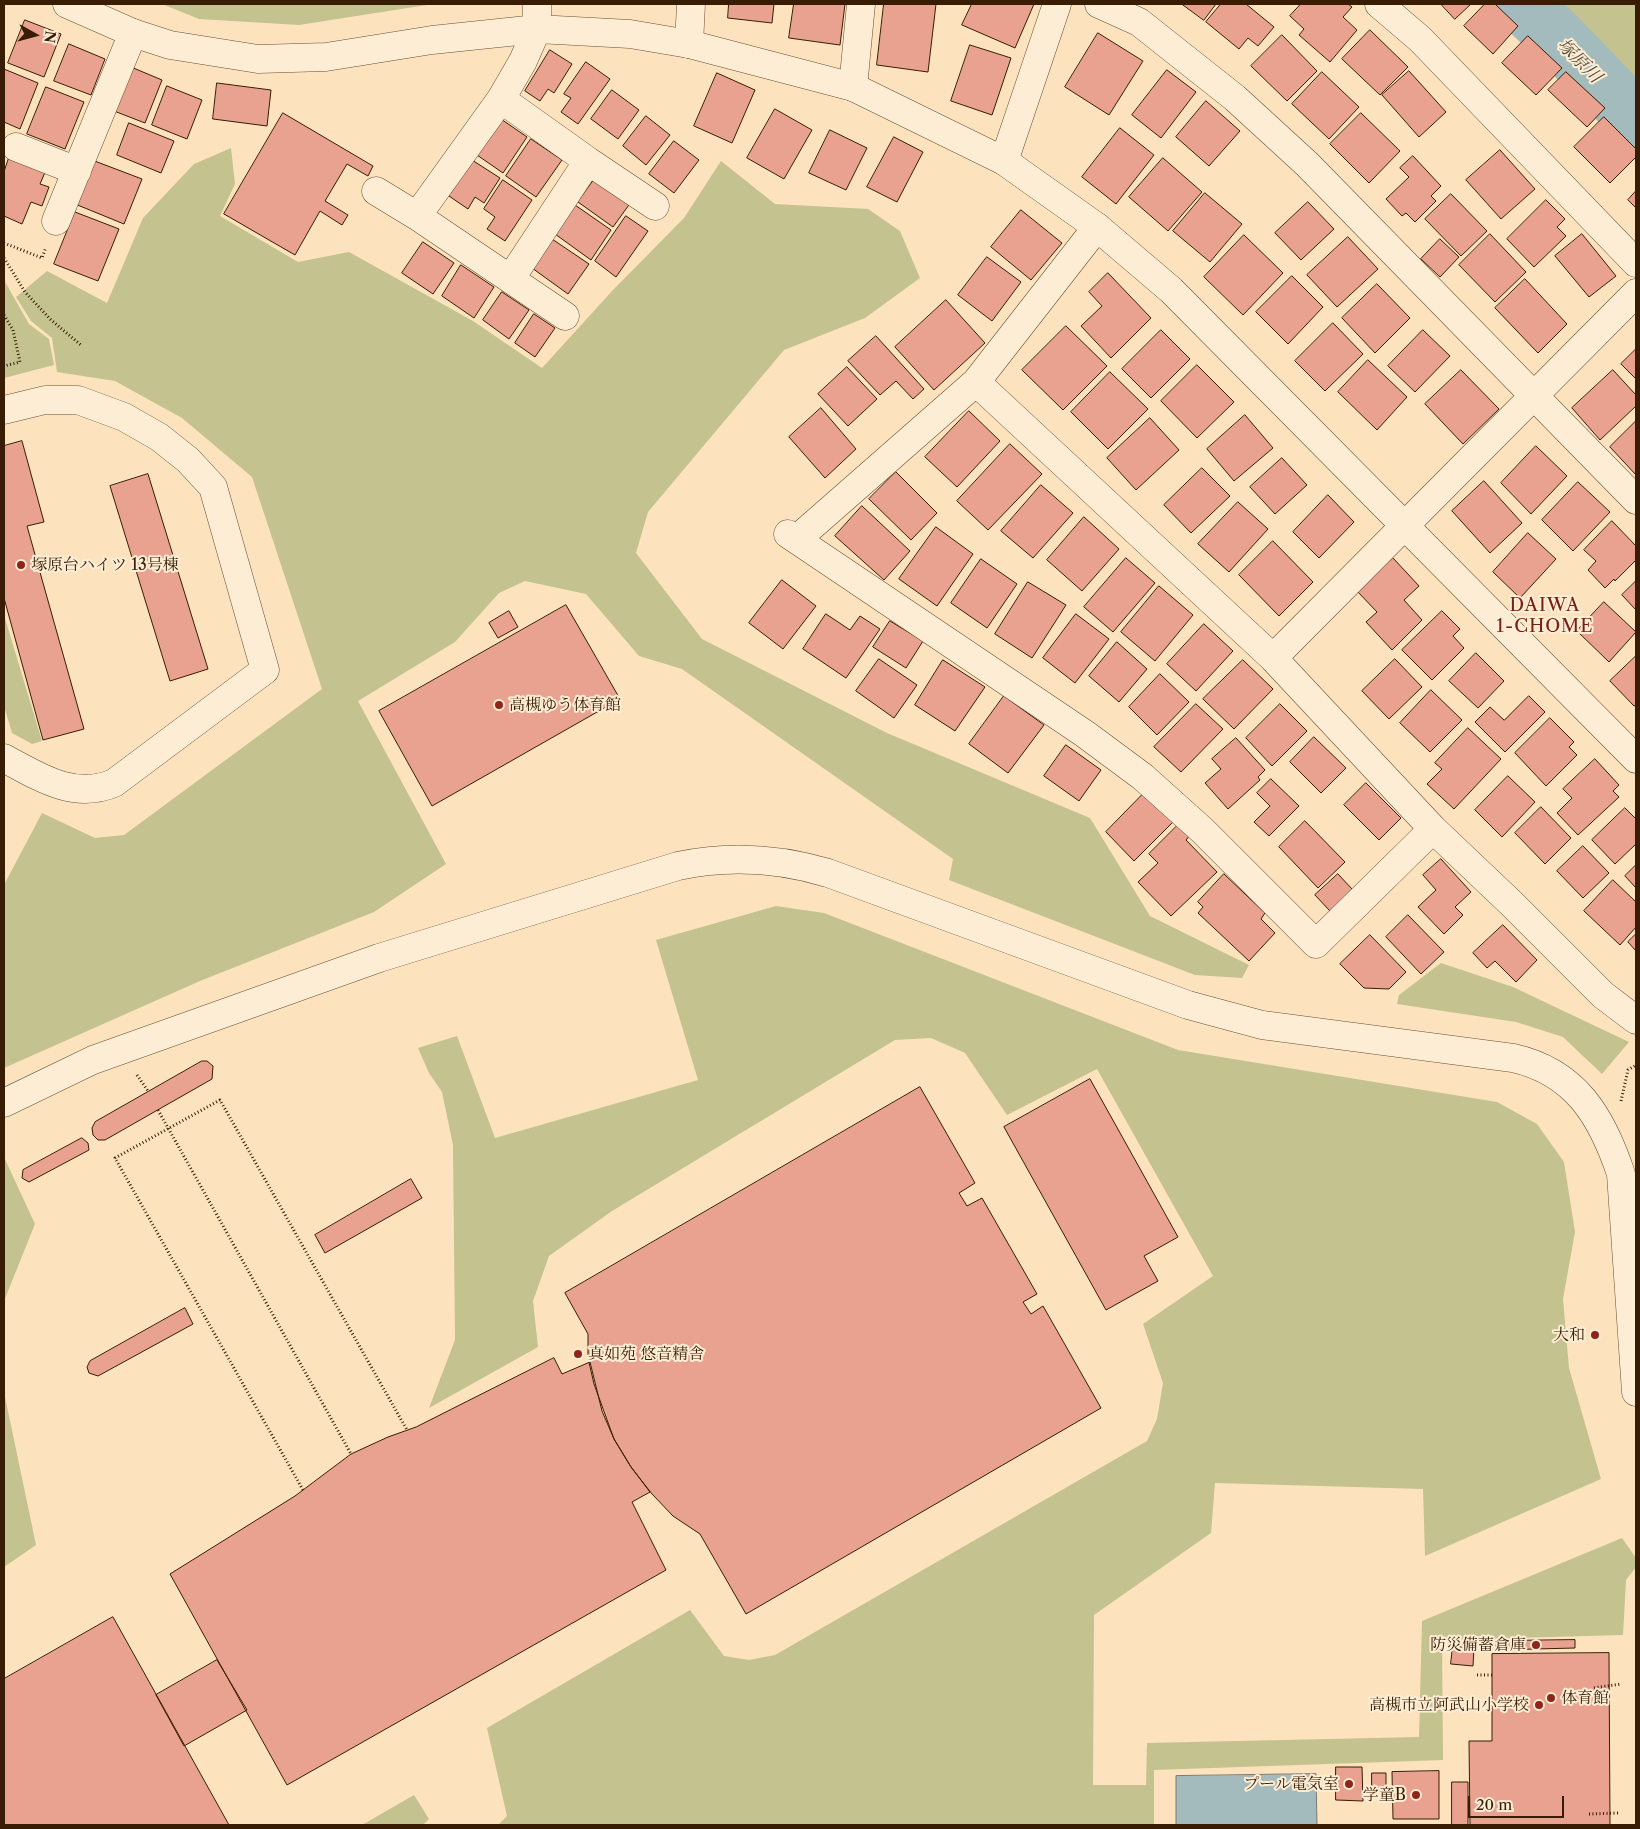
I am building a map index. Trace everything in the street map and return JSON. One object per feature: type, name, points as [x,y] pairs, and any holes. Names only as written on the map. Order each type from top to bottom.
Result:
[{"type":"street","points":[[67,4],[133,33],[170,45],[258,59],[326,57],[432,40],[537,16],[689,44],[853,87],[1004,161],[1097,226],[1171,290],[1636,759]]},
{"type":"street","points":[[689,44],[691,4]]},
{"type":"street","points":[[853,87],[862,4]]},
{"type":"street","points":[[1004,161],[1057,4]]},
{"type":"street","points":[[1099,4],[1139,22],[1235,98],[1307,164],[1636,500]]},
{"type":"street","points":[[1379,4],[1420,39],[1636,263]]},
{"type":"street","points":[[417,216],[501,99],[524,61],[537,16]]},
{"type":"street","points":[[56,221],[133,33]]},
{"type":"street","points":[[501,99],[655,206]]},
{"type":"street","points":[[16,147],[77,172]]},
{"type":"street","points":[[511,278],[588,161]]},
{"type":"street","points":[[376,192],[417,216],[566,316]]},
{"type":"street","points":[[1097,226],[976,382],[793,536],[1085,734],[1143,777],[1202,830],[1316,944],[1433,829]]},
{"type":"street","points":[[1273,658],[1636,293]]},
{"type":"street","points":[[976,382],[1273,658],[1433,829],[1512,904],[1603,996],[1636,1020]]},
{"type":"street","points":[[4,410],[45,400],[78,400],[124,417],[159,437],[188,460],[213,487],[265,670],[114,783],[99,790],[88,791],[63,786],[4,758]]},
{"type":"street","points":[[4,1103],[93,1060],[352,968],[678,866],[743,858],[795,864],[828,873],[1188,1005],[1226,1017],[1262,1025],[1513,1058],[1549,1070],[1578,1093],[1591,1108],[1610,1140],[1621,1174],[1636,1392]]},
{"type":"path","points":[[4,258],[25,292],[51,320],[82,346]]},
{"type":"path","points":[[4,315],[13,330],[20,362],[4,366]]},
{"type":"path","points":[[135,1072],[148,1091]]},
{"type":"path","points":[[303,1490],[115,1158],[220,1100],[407,1430]]},
{"type":"path","points":[[158,1110],[351,1454]]},
{"type":"path","points":[[1476,1675],[1494,1675]]},
{"type":"path","points":[[1594,1688],[1621,1684]]},
{"type":"path","points":[[1589,1814],[1618,1814]]},
{"type":"shaded area","points":[[162,4],[433,4],[299,25],[199,19]]},
{"type":"shaded area","points":[[1551,4],[1636,4],[1636,98],[1563,15]]},
{"type":"shaded area","points":[[231,148],[235,184],[220,216],[298,262],[349,252],[473,321],[542,368],[613,290],[684,218],[721,161],[775,204],[868,209],[900,231],[920,278],[865,318],[784,350],[648,512],[636,553],[702,639],[887,733],[1090,818],[1150,916],[1249,965],[1242,978],[1195,975],[949,880],[953,859],[682,669],[639,656],[586,594],[525,581],[499,593],[455,642],[358,701],[446,864],[374,912],[200,981],[4,1068],[4,885],[42,813],[95,838],[124,835],[322,689],[252,477],[182,418],[115,381],[57,372],[52,338],[31,321],[16,297],[47,271],[107,303],[143,218],[194,164]]},
{"type":"shaded area","points":[[4,280],[29,324],[49,339],[54,365],[4,378]]},
{"type":"shaded area","points":[[4,615],[42,741],[32,744],[12,733],[4,706]]},
{"type":"shaded area","points":[[776,906],[824,913],[1178,1050],[1497,1102],[1537,1124],[1564,1162],[1575,1232],[1563,1299],[1569,1368],[1601,1479],[1425,1556],[1423,1489],[1215,1483],[1211,1533],[1094,1615],[1093,1785],[1146,1785],[1147,1743],[1419,1737],[1422,1621],[1622,1538],[1636,1558],[1636,1567],[1626,1580],[1623,1635],[1442,1640],[1443,1760],[1154,1770],[1154,1825],[498,1825],[507,1816],[487,1728],[690,1610],[724,1656],[749,1660],[775,1655],[1147,1441],[1157,1419],[1163,1383],[1143,1324],[1213,1276],[1097,1069],[1007,1115],[965,1053],[931,1038],[895,1040],[612,1211],[549,1256],[533,1301],[538,1347],[429,1408],[455,1340],[453,1145],[442,1092],[429,1073],[418,1048],[457,1036],[495,1138],[698,1080],[656,940]]},
{"type":"shaded area","points":[[1441,963],[1513,987],[1629,1042],[1602,1074],[1563,1037],[1516,1022],[1397,1004],[1399,995]]},
{"type":"shaded area","points":[[4,1157],[35,1224],[4,1301]]},
{"type":"shaded area","points":[[4,1392],[36,1545],[4,1567]]},
{"type":"shaded area","points":[[414,1795],[429,1819],[423,1825],[362,1825]]},
{"type":"water","points":[[1316,1774],[1317,1825],[1176,1825],[1176,1776]]},
{"type":"building","points":[[729,4],[774,4],[772,23],[728,18]]},
{"type":"building","points":[[794,4],[845,4],[840,45],[789,38]]},
{"type":"building","points":[[884,4],[936,4],[928,72],[877,65]]},
{"type":"building","points":[[972,4],[1034,4],[1015,48],[962,25]]},
{"type":"building","points":[[1182,4],[1216,4],[1204,20]]},
{"type":"building","points":[[1221,4],[1246,4],[1274,27],[1258,46],[1248,38],[1239,49],[1206,22]]},
{"type":"building","points":[[1301,4],[1348,4],[1352,7],[1343,17],[1357,30],[1330,62],[1299,35],[1304,29],[1290,16]]},
{"type":"building","points":[[1441,4],[1471,4],[1455,19]]},
{"type":"building","points":[[1485,4],[1495,4],[1518,26],[1493,54],[1464,26]]},
{"type":"building","points":[[25,20],[61,34],[44,77],[8,63]]},
{"type":"building","points":[[1370,30],[1408,67],[1380,95],[1342,59]]},
{"type":"building","points":[[1098,33],[1143,61],[1109,115],[1065,87]]},
{"type":"building","points":[[1282,35],[1317,71],[1287,101],[1251,66]]},
{"type":"building","points":[[1528,36],[1562,68],[1536,95],[1502,63]]},
{"type":"building","points":[[69,44],[105,59],[91,95],[54,81]]},
{"type":"building","points":[[970,45],[1011,58],[992,115],[951,101]]},
{"type":"building","points":[[550,50],[572,64],[554,93],[548,89],[540,101],[525,91]]},
{"type":"building","points":[[586,62],[610,79],[578,124],[561,112],[571,98],[564,94]]},
{"type":"building","points":[[131,67],[162,80],[145,123],[114,111]]},
{"type":"building","points":[[4,69],[38,83],[20,129],[4,122]]},
{"type":"building","points":[[1167,70],[1196,92],[1161,138],[1132,115]]},
{"type":"building","points":[[1409,71],[1446,112],[1419,137],[1382,95]]},
{"type":"building","points":[[1322,72],[1359,107],[1329,139],[1292,104]]},
{"type":"building","points":[[1566,72],[1605,108],[1587,127],[1548,90]]},
{"type":"building","points":[[717,73],[755,90],[732,143],[694,126]]},
{"type":"building","points":[[217,83],[271,90],[267,126],[213,119]]},
{"type":"building","points":[[167,86],[202,100],[187,139],[152,125]]},
{"type":"building","points":[[46,87],[84,102],[65,149],[27,134]]},
{"type":"building","points":[[612,90],[639,110],[618,139],[591,119]]},
{"type":"building","points":[[1206,101],[1240,131],[1209,166],[1176,137]]},
{"type":"building","points":[[775,109],[812,130],[784,179],[747,158]]},
{"type":"building","points":[[283,113],[373,166],[368,176],[347,164],[325,201],[348,215],[342,225],[320,211],[295,255],[224,214]]},
{"type":"building","points":[[1361,113],[1400,151],[1369,183],[1330,144]]},
{"type":"building","points":[[646,116],[670,135],[646,165],[623,146]]},
{"type":"building","points":[[1604,117],[1636,149],[1636,157],[1610,183],[1574,147]]},
{"type":"building","points":[[501,119],[527,137],[503,173],[477,155]]},
{"type":"building","points":[[129,123],[174,141],[161,173],[117,155]]},
{"type":"building","points":[[1120,128],[1154,155],[1116,204],[1082,177]]},
{"type":"building","points":[[830,130],[867,148],[846,190],[809,173]]},
{"type":"building","points":[[894,137],[923,152],[897,202],[867,187]]},
{"type":"building","points":[[531,139],[562,160],[536,197],[506,176]]},
{"type":"building","points":[[674,141],[699,160],[674,193],[649,174]]},
{"type":"building","points":[[1500,150],[1535,189],[1501,219],[1466,180]]},
{"type":"building","points":[[10,155],[46,170],[40,184],[49,187],[42,206],[31,202],[22,224],[4,216],[4,172]]},
{"type":"building","points":[[1413,156],[1441,186],[1431,196],[1436,201],[1415,222],[1406,213],[1402,216],[1386,199],[1409,177],[1400,168]]},
{"type":"building","points":[[1163,158],[1202,192],[1168,231],[1129,197]]},
{"type":"building","points":[[92,160],[142,179],[124,224],[75,204]]},
{"type":"building","points":[[472,160],[500,178],[484,203],[475,197],[468,209],[449,196]]},
{"type":"building","points":[[596,177],[631,202],[613,227],[578,202]]},
{"type":"building","points":[[503,180],[532,200],[505,241],[487,229],[495,217],[484,209]]},
{"type":"building","points":[[1636,191],[1636,208],[1628,200]]},
{"type":"building","points":[[1205,193],[1242,224],[1210,262],[1173,231]]},
{"type":"building","points":[[1451,194],[1487,231],[1461,256],[1425,219]]},
{"type":"building","points":[[1546,200],[1565,219],[1557,227],[1566,236],[1534,267],[1507,239]]},
{"type":"building","points":[[1308,202],[1334,229],[1301,260],[1275,233]]},
{"type":"building","points":[[575,205],[611,230],[591,260],[555,234]]},
{"type":"building","points":[[1021,210],[1062,243],[1031,280],[991,247]]},
{"type":"building","points":[[75,212],[119,229],[98,281],[54,264]]},
{"type":"building","points":[[626,216],[648,231],[616,277],[595,261]]},
{"type":"building","points":[[1490,234],[1526,272],[1495,302],[1459,265]]},
{"type":"building","points":[[1582,234],[1616,276],[1589,297],[1555,256]]},
{"type":"building","points":[[1244,235],[1283,273],[1243,315],[1204,277]]},
{"type":"building","points":[[1348,237],[1378,269],[1337,307],[1307,275]]},
{"type":"building","points":[[552,239],[589,264],[568,294],[532,268]]},
{"type":"building","points":[[1440,239],[1459,257],[1440,277],[1421,259]]},
{"type":"building","points":[[423,242],[454,263],[433,294],[402,273]]},
{"type":"building","points":[[987,257],[1021,282],[992,321],[958,295]]},
{"type":"building","points":[[461,265],[494,287],[474,318],[442,296]]},
{"type":"building","points":[[1108,273],[1151,318],[1111,358],[1081,326],[1102,306],[1089,292]]},
{"type":"building","points":[[1292,276],[1323,307],[1288,344],[1256,312]]},
{"type":"building","points":[[1525,279],[1567,324],[1538,353],[1495,308]]},
{"type":"building","points":[[1377,284],[1410,318],[1375,353],[1342,318]]},
{"type":"building","points":[[502,292],[529,310],[509,339],[483,320]]},
{"type":"building","points":[[946,300],[985,343],[934,390],[895,347]]},
{"type":"building","points":[[534,314],[555,328],[535,357],[515,343]]},
{"type":"building","points":[[1333,323],[1363,354],[1325,391],[1295,361]]},
{"type":"building","points":[[1066,326],[1107,366],[1063,410],[1022,370]]},
{"type":"building","points":[[1161,330],[1190,359],[1151,398],[1122,369]]},
{"type":"building","points":[[1423,330],[1450,356],[1415,392],[1388,366]]},
{"type":"building","points":[[876,336],[924,389],[913,399],[896,381],[880,395],[848,361]]},
{"type":"building","points":[[1636,349],[1636,379],[1621,364]]},
{"type":"building","points":[[1368,360],[1407,397],[1377,430],[1338,392]]},
{"type":"building","points":[[1197,365],[1234,402],[1197,438],[1161,401]]},
{"type":"building","points":[[847,367],[877,399],[848,426],[818,394]]},
{"type":"building","points":[[1461,370],[1499,409],[1463,444],[1425,404]]},
{"type":"building","points":[[1613,370],[1636,395],[1636,406],[1600,440],[1572,408]]},
{"type":"building","points":[[1110,372],[1148,409],[1108,449],[1071,412]]},
{"type":"building","points":[[821,408],[856,449],[825,478],[789,437]]},
{"type":"building","points":[[969,411],[1000,441],[957,487],[925,457]]},
{"type":"building","points":[[1245,415],[1273,448],[1234,481],[1207,449]]},
{"type":"building","points":[[1150,418],[1179,450],[1136,490],[1107,458]]},
{"type":"building","points":[[1636,421],[1636,475],[1610,447]]},
{"type":"building","name":"塚原台ハイツ 13号棟","points":[[22,441],[44,522],[27,526],[84,729],[43,740],[4,598],[4,446]]},
{"type":"building","points":[[1010,444],[1042,474],[988,530],[957,501]]},
{"type":"building","points":[[1536,446],[1567,476],[1531,514],[1501,483]]},
{"type":"building","points":[[1282,458],[1307,485],[1275,514],[1250,487]]},
{"type":"building","points":[[1202,468],[1230,496],[1191,533],[1164,505]]},
{"type":"building","points":[[896,472],[937,513],[911,540],[869,499]]},
{"type":"building","points":[[148,474],[208,669],[170,681],[110,486]]},
{"type":"building","points":[[1484,481],[1522,523],[1490,553],[1452,511]]},
{"type":"building","points":[[1578,482],[1610,512],[1573,551],[1542,520]]},
{"type":"building","points":[[1041,485],[1073,513],[1033,558],[1001,531]]},
{"type":"building","points":[[1328,495],[1354,522],[1319,558],[1293,532]]},
{"type":"building","points":[[1238,502],[1268,529],[1229,572],[1198,544]]},
{"type":"building","points":[[862,506],[910,551],[884,580],[835,536]]},
{"type":"building","points":[[1084,517],[1119,549],[1082,591],[1047,560]]},
{"type":"building","points":[[1612,521],[1636,546],[1636,560],[1615,581],[1614,579],[1605,588],[1588,570],[1596,561],[1584,550]]},
{"type":"building","points":[[936,527],[973,554],[937,606],[899,579]]},
{"type":"building","points":[[1528,533],[1556,559],[1520,598],[1493,572]]},
{"type":"building","points":[[1273,541],[1313,582],[1279,616],[1239,575]]},
{"type":"building","points":[[1126,558],[1155,583],[1113,632],[1084,607]]},
{"type":"building","points":[[1393,558],[1419,586],[1404,600],[1422,620],[1392,650],[1366,622],[1377,612],[1357,591]]},
{"type":"building","points":[[981,559],[1017,584],[987,628],[951,603]]},
{"type":"building","points":[[782,580],[816,606],[783,649],[749,623]]},
{"type":"building","points":[[1636,581],[1636,610],[1622,595]]},
{"type":"building","points":[[1028,582],[1066,605],[1032,658],[995,634]]},
{"type":"building","points":[[1159,586],[1193,615],[1155,661],[1121,632]]},
{"type":"building","points":[[1604,602],[1636,632],[1609,662],[1577,631]]},
{"type":"building","name":"高槻ゆう体育館","points":[[566,605],[620,699],[432,806],[379,711]]},
{"type":"building","points":[[509,611],[518,627],[498,638],[489,623]]},
{"type":"building","points":[[1442,611],[1460,629],[1453,636],[1464,648],[1432,680],[1402,650]]},
{"type":"building","points":[[826,614],[850,630],[860,616],[880,629],[846,678],[803,649]]},
{"type":"building","points":[[1076,614],[1109,639],[1075,683],[1043,658]]},
{"type":"building","points":[[890,621],[923,641],[906,668],[873,647]]},
{"type":"building","points":[[1204,624],[1233,651],[1196,691],[1167,664]]},
{"type":"building","points":[[1117,642],[1147,669],[1119,702],[1089,676]]},
{"type":"building","points":[[1476,653],[1504,681],[1478,708],[1449,681]]},
{"type":"building","points":[[1636,656],[1636,705],[1634,706],[1610,681]]},
{"type":"building","points":[[879,659],[917,685],[894,718],[856,691]]},
{"type":"building","points":[[1395,659],[1422,687],[1389,719],[1362,691]]},
{"type":"building","points":[[943,660],[985,687],[955,731],[915,705]]},
{"type":"building","points":[[1243,660],[1273,689],[1234,729],[1203,699]]},
{"type":"building","points":[[1160,674],[1189,702],[1157,735],[1129,707]]},
{"type":"building","points":[[1431,690],[1462,720],[1430,752],[1400,723]]},
{"type":"building","points":[[1004,696],[1044,725],[1008,773],[969,744]]},
{"type":"building","points":[[1529,696],[1545,712],[1505,752],[1475,722],[1490,707],[1504,720]]},
{"type":"building","points":[[1196,704],[1223,729],[1181,772],[1154,747]]},
{"type":"building","points":[[1280,704],[1307,731],[1272,766],[1246,738]]},
{"type":"building","points":[[1550,718],[1574,742],[1569,747],[1577,755],[1546,786],[1515,753]]},
{"type":"building","points":[[1468,728],[1501,759],[1454,809],[1427,784],[1442,769],[1435,763]]},
{"type":"building","points":[[1314,737],[1346,768],[1321,793],[1290,762]]},
{"type":"building","points":[[1236,738],[1265,770],[1258,777],[1260,780],[1228,809],[1205,783],[1221,769],[1212,759]]},
{"type":"building","points":[[1066,745],[1101,770],[1079,801],[1044,776]]},
{"type":"building","points":[[1595,759],[1619,785],[1613,791],[1619,797],[1578,835],[1557,813],[1572,798],[1563,789]]},
{"type":"building","points":[[1508,776],[1535,802],[1502,837],[1475,810]]},
{"type":"building","points":[[1271,779],[1299,806],[1269,836],[1254,822],[1270,806],[1257,793]]},
{"type":"building","points":[[1366,783],[1401,818],[1379,840],[1344,805]]},
{"type":"building","points":[[1145,792],[1174,821],[1134,861],[1106,832]]},
{"type":"building","points":[[1541,807],[1571,838],[1545,864],[1515,833]]},
{"type":"building","points":[[1625,808],[1636,819],[1636,844],[1615,864],[1592,840]]},
{"type":"building","points":[[1305,821],[1345,862],[1318,888],[1279,847]]},
{"type":"building","points":[[1180,823],[1191,834],[1186,840],[1217,872],[1171,916],[1138,882],[1158,863],[1149,854]]},
{"type":"building","points":[[1583,846],[1609,873],[1583,898],[1557,871]]},
{"type":"building","points":[[1441,859],[1471,892],[1455,907],[1463,915],[1444,934],[1418,907],[1436,890],[1423,875]]},
{"type":"building","points":[[1636,865],[1636,888],[1625,876]]},
{"type":"building","points":[[1224,874],[1265,913],[1261,919],[1275,933],[1249,961],[1198,913],[1203,907],[1198,902]]},
{"type":"building","points":[[1338,874],[1352,889],[1330,911],[1315,895]]},
{"type":"building","points":[[1613,880],[1636,902],[1636,927],[1620,945],[1584,911]]},
{"type":"building","points":[[1408,915],[1444,952],[1421,974],[1386,937]]},
{"type":"building","points":[[1503,925],[1537,960],[1516,982],[1495,961],[1487,968],[1473,953]]},
{"type":"building","points":[[1636,934],[1636,951],[1628,942]]},
{"type":"building","points":[[1370,935],[1406,972],[1389,989],[1364,988],[1340,964]]},
{"type":"building","points":[[202,1061],[207,1061],[213,1066],[212,1079],[105,1140],[98,1140],[93,1135],[92,1128],[95,1122]]},
{"type":"building","points":[[1090,1079],[1178,1237],[1144,1256],[1158,1281],[1106,1310],[1004,1127]]},
{"type":"building","points":[[920,1087],[975,1183],[959,1193],[967,1206],[982,1198],[1037,1294],[1023,1302],[1031,1314],[1043,1306],[1101,1408],[746,1614],[700,1534],[673,1516],[652,1494],[631,1467],[614,1439],[594,1384],[588,1358],[588,1334],[565,1293]]},
{"type":"building","points":[[82,1138],[88,1143],[89,1150],[29,1182],[22,1178],[23,1170]]},
{"type":"building","points":[[411,1179],[422,1198],[325,1253],[315,1235]]},
{"type":"building","points":[[185,1308],[193,1324],[98,1376],[89,1373],[87,1367],[90,1361]]},
{"type":"building","points":[[554,1358],[562,1374],[590,1362],[602,1411],[614,1439],[631,1467],[650,1492],[632,1502],[666,1570],[287,1785],[170,1574],[295,1496],[351,1454],[388,1437],[416,1427]]},
{"type":"building","points":[[113,1617],[229,1825],[4,1825],[4,1679]]},
{"type":"building","name":"防災備蓄倉庫","points":[[1575,1640],[1575,1648],[1496,1650],[1496,1641]]},
{"type":"building","points":[[1453,1646],[1474,1648],[1473,1666],[1451,1664]]},
{"type":"building","name":"体育館","points":[[1609,1653],[1610,1825],[1470,1825],[1469,1741],[1492,1741],[1492,1654]]},
{"type":"building","points":[[217,1660],[247,1710],[184,1746],[156,1695]]},
{"type":"building","name":"プール電気室","points":[[1336,1767],[1362,1767],[1363,1801],[1336,1800]]},
{"type":"building","name":"学童B","points":[[1439,1771],[1439,1819],[1393,1819],[1392,1772]]},
{"type":"building","points":[[1372,1773],[1386,1773],[1386,1790],[1372,1790]]},
{"type":"building","points":[[1452,1782],[1468,1782],[1468,1825],[1452,1825]]},
{"type":"waterway","name":"塚原川","points":[[1522,4],[1555,35],[1636,119]]},
{"type":"place","name":"塚原台ハイツ 13号棟","points":[[21,565]]},
{"type":"place","name":"高槻ゆう体育館","points":[[499,705]]},
{"type":"place","name":"大和","points":[[1595,1335]]},
{"type":"place","name":"真如苑 悠音精舎","points":[[578,1354]]},
{"type":"place","name":"防災備蓄倉庫","points":[[1536,1645]]},
{"type":"place","name":"体育館","points":[[1551,1698]]},
{"type":"place","name":"高槻市立阿武山小学校","points":[[1539,1705]]},
{"type":"place","name":"プール電気室","points":[[1349,1784]]},
{"type":"place","name":"学童B","points":[[1416,1795]]},
{"type":"district","name":"DAIWA 1-CHOME","points":[[1545,616]]}]
